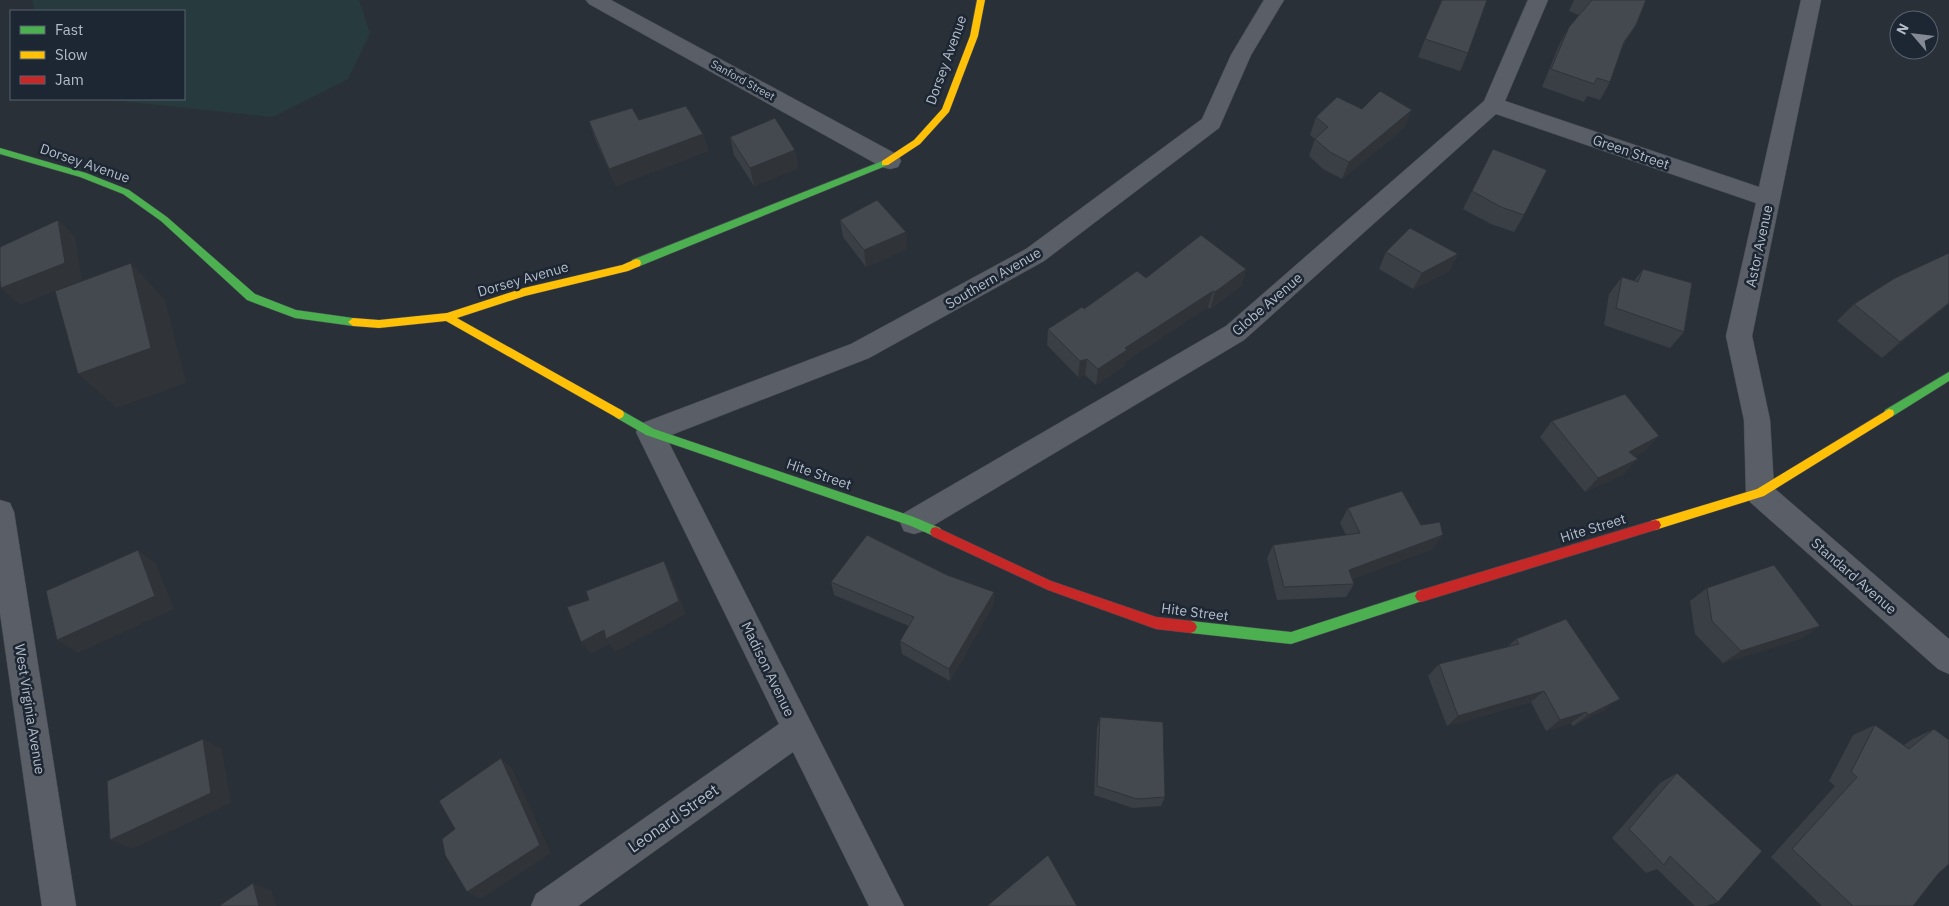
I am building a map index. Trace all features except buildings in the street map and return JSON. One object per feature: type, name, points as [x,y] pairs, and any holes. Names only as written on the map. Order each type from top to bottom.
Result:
[{"type":"street","name":"Sanford Street","points":[[596,0],[890,161]]},
{"type":"street","name":"Dorsey Avenue","points":[[0,150],[83,175],[126,192],[164,219],[251,297],[295,314],[337,321],[379,324],[447,317],[524,292],[624,268],[724,230],[811,191],[890,161],[917,142],[946,110],[974,36],[982,0]]},
{"type":"street","name":"Southern Avenue","points":[[650,432],[860,352],[1035,255],[1211,122],[1241,55],[1274,0]]},
{"type":"street","name":"Globe Avenue","points":[[914,522],[1235,333],[1493,106],[1538,0]]},
{"type":"street","name":"Astor Avenue","points":[[1760,493],[1757,420],[1739,336],[1811,0]]},
{"type":"street","name":"Green Street","points":[[1493,106],[1769,200]]},
{"type":"street","name":"Hite Street","points":[[447,317],[650,432],[914,522],[1048,584],[1156,624],[1291,638],[1510,568],[1760,493],[1949,376]]},
{"type":"street","name":"Madison Avenue","points":[[650,432],[887,906]]},
{"type":"street","name":"Standard Avenue","points":[[1760,493],[1949,659]]},
{"type":"street","name":"West Virginia Avenue","points":[[0,512],[59,906]]},
{"type":"street","name":"Leonard Street","points":[[548,906],[798,730]]},
{"type":"green space","points":[[32,0],[359,0],[370,33],[348,79],[273,117],[110,100],[185,100],[185,10],[35,10]]},
{"type":"traffic: fast","points":[[0,151],[83,175],[126,192],[164,219],[251,297],[295,314],[353,322]]},
{"type":"traffic: fast","points":[[636,263],[885,163]]},
{"type":"traffic: fast","points":[[1889,413],[1949,376]]},
{"type":"traffic: fast","points":[[619,414],[650,432],[914,522],[936,532]]},
{"type":"traffic: fast","points":[[1191,627],[1291,638],[1421,596]]},
{"type":"traffic: slow","points":[[885,163],[917,142],[946,110],[974,36],[981,0]]},
{"type":"traffic: slow","points":[[353,322],[379,324],[447,317],[524,292],[624,268],[636,263]]},
{"type":"traffic: slow","points":[[447,317],[619,414]]},
{"type":"traffic: slow","points":[[1655,525],[1760,493],[1889,413]]},
{"type":"traffic: jam","points":[[1421,596],[1655,525]]},
{"type":"traffic: jam","points":[[936,532],[1048,585],[1156,623],[1191,627]]}]
